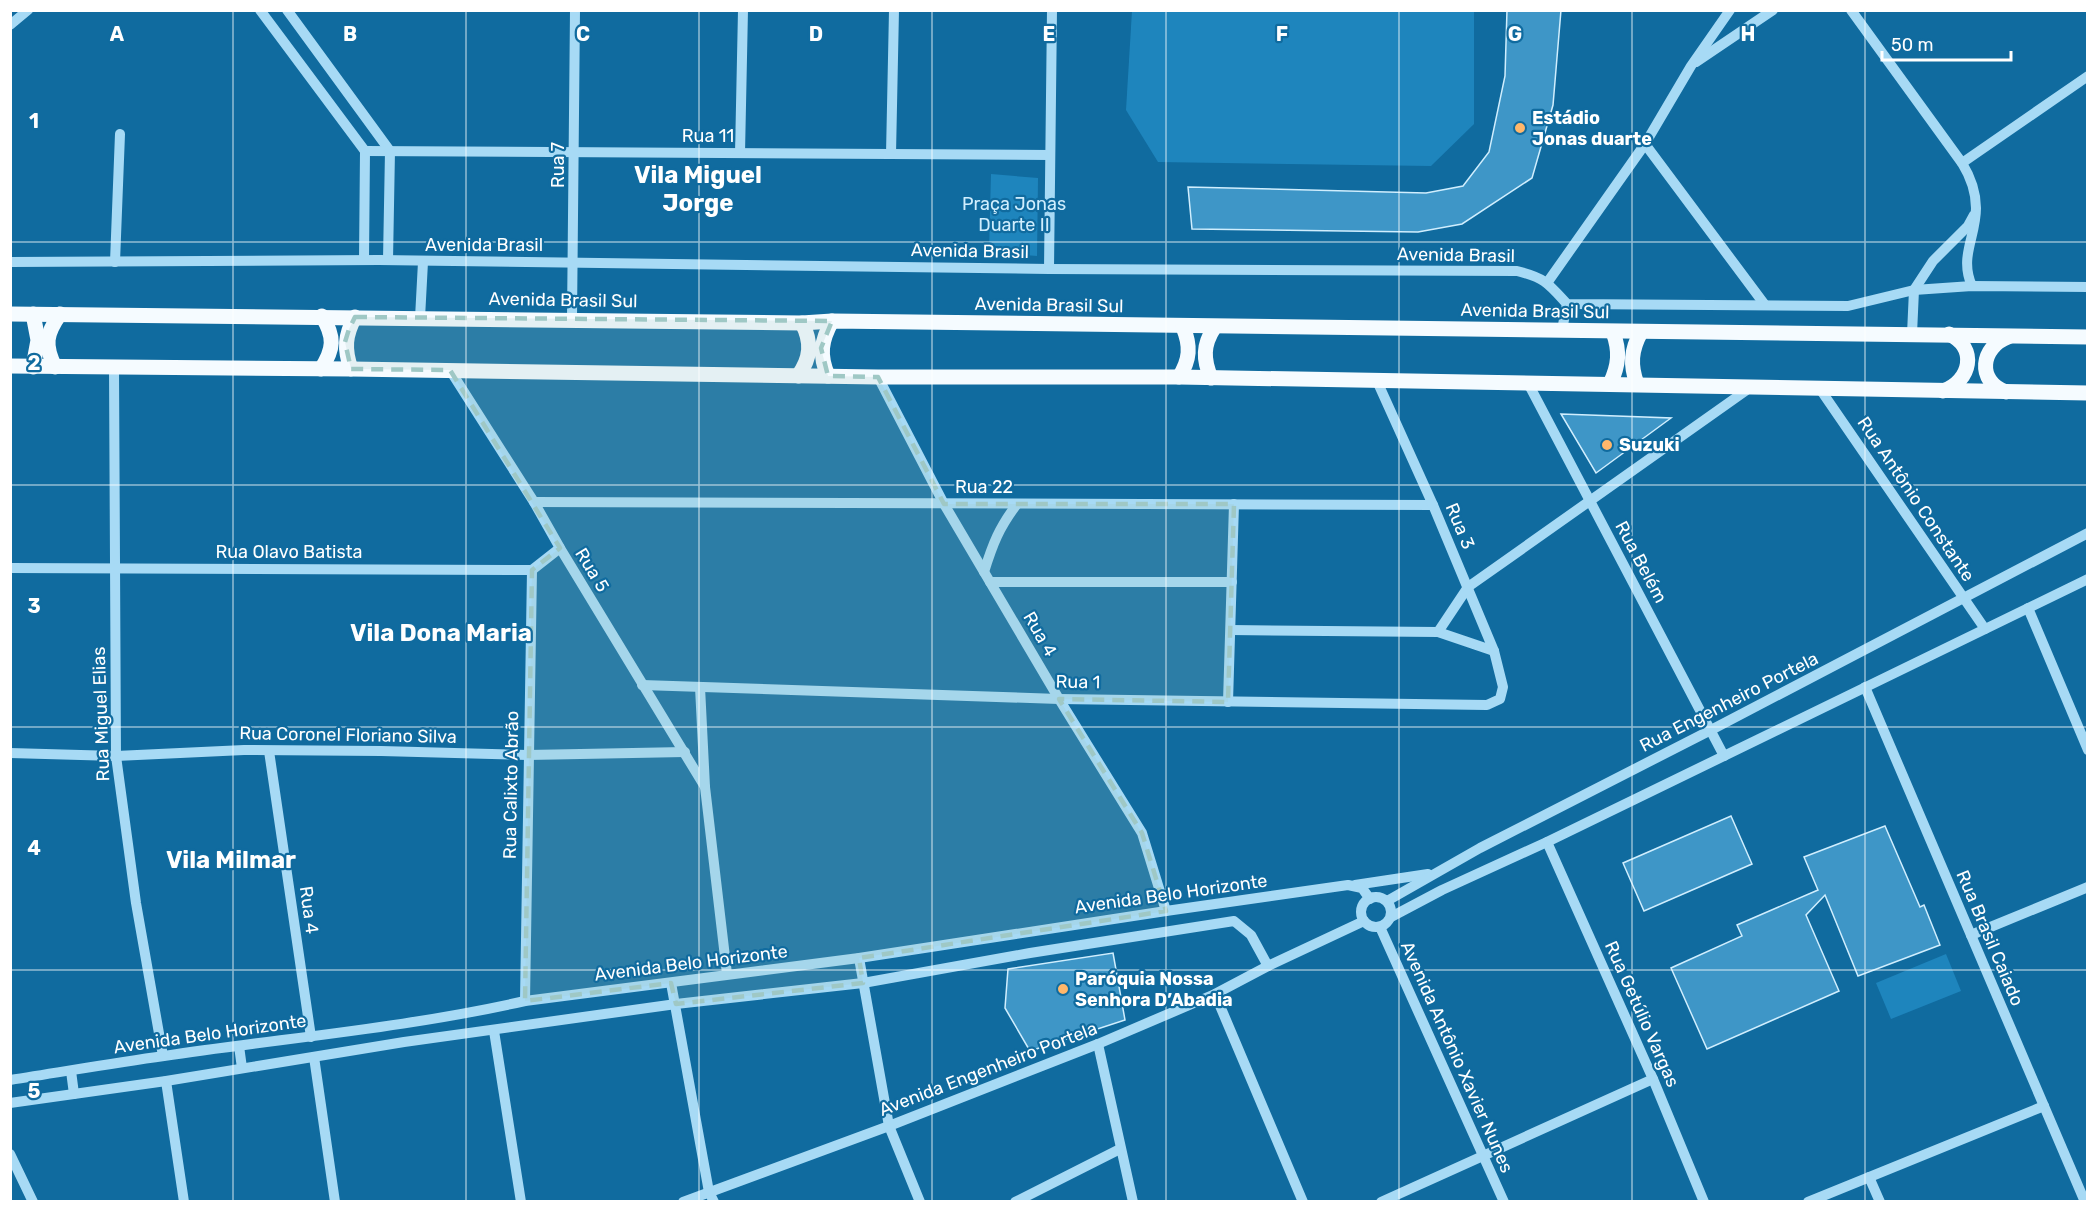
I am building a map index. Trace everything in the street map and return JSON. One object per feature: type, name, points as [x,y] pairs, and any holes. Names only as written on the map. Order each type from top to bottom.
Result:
[{"type":"main road","name":"Avenida Brasil Sul","points":[[10,314],[802,323],[832,321],[1214,328],[2088,337]]},
{"type":"main road","points":[[33,314],[38,340],[33,366]]},
{"type":"main road","points":[[55,367],[49,354],[47,340],[51,327],[60,314]]},
{"type":"main road","points":[[321,369],[329,357],[332,343],[330,329],[322,316]]},
{"type":"main road","points":[[351,369],[346,356],[345,342],[355,317]]},
{"type":"main road","points":[[828,376],[822,362],[821,348],[824,334],[832,321]]},
{"type":"main road","points":[[798,376],[809,356],[807,333],[802,323]]},
{"type":"main road","points":[[1179,377],[1186,366],[1189,353],[1188,339],[1183,327]]},
{"type":"main road","points":[[1211,378],[1204,352],[1207,339],[1214,328]]},
{"type":"main road","points":[[1610,384],[1619,358],[1613,332]]},
{"type":"main road","points":[[1637,384],[1632,371],[1632,357],[1634,344],[1641,332]]},
{"type":"main road","points":[[1943,391],[1958,383],[1963,377],[1968,361],[1965,348],[1949,334]]},
{"type":"main road","points":[[2007,392],[1993,385],[1986,372],[1986,364],[1990,350],[1995,344],[2008,337]]},
{"type":"main road","points":[[10,366],[878,377],[1179,377],[2088,393]]},
{"type":"street","points":[[10,25],[28,10]]},
{"type":"street","points":[[260,10],[365,151],[364,260]]},
{"type":"street","points":[[287,10],[390,151],[388,260]]},
{"type":"street","name":"Rua 7","points":[[572,319],[575,10]]},
{"type":"street","points":[[740,153],[743,10]]},
{"type":"street","points":[[891,154],[894,10]]},
{"type":"street","points":[[1049,269],[1052,10]]},
{"type":"street","points":[[1547,283],[1645,144],[1691,66],[1730,10]]},
{"type":"street","points":[[1691,66],[1773,10]]},
{"type":"street","points":[[1851,10],[1962,163],[1971,180],[1976,209],[1966,260],[1968,278],[1972,286]]},
{"type":"street","points":[[1962,163],[2088,76]]},
{"type":"street","points":[[115,262],[120,134]]},
{"type":"street","points":[[1645,144],[1765,306]]},
{"type":"street","name":"Rua 11","points":[[365,151],[1050,154]]},
{"type":"street","points":[[1912,334],[1914,290],[1943,248],[1968,226],[1976,209]]},
{"type":"street","name":"Avenida Brasil","points":[[10,262],[388,260],[1049,269],[1517,271],[1538,276],[1567,304]]},
{"type":"street","points":[[420,318],[423,262]]},
{"type":"street","points":[[1562,330],[1567,304],[1848,306],[1914,290],[1972,286],[2088,287]]},
{"type":"street","name":"Rua Miguel Elias","points":[[114,368],[116,756],[135,903],[163,1056]]},
{"type":"street","name":"Rua 5","points":[[450,370],[534,502],[705,787]]},
{"type":"street","name":"Rua 4","points":[[878,377],[944,504],[1059,699],[1142,833],[1166,911]]},
{"type":"street","name":"Rua 3","points":[[1377,381],[1468,587],[1494,651],[1503,687]]},
{"type":"street","name":"Rua Belém","points":[[1528,383],[1724,756]]},
{"type":"street","points":[[1438,632],[1468,587],[1751,387]]},
{"type":"street","name":"Rua Antônio Constante","points":[[1820,389],[1985,629]]},
{"type":"street","name":"Rua 22","points":[[534,502],[1433,505]]},
{"type":"street","points":[[984,572],[994,539],[1017,504]]},
{"type":"street","points":[[1228,702],[1234,504]]},
{"type":"street","name":"Rua Engenheiro Portela","points":[[1387,901],[1434,873],[2088,533]]},
{"type":"street","points":[[532,570],[560,548]]},
{"type":"street","name":"Rua Olavo Batista","points":[[10,568],[532,570]]},
{"type":"street","name":"Rua Calixto Abrão","points":[[525,1000],[532,570]]},
{"type":"street","points":[[1391,917],[1442,890],[1547,842],[2088,579]]},
{"type":"street","points":[[990,582],[1232,582]]},
{"type":"street","points":[[2028,608],[2088,750]]},
{"type":"street","points":[[1230,630],[1438,632],[1494,651]]},
{"type":"street","name":"Rua 1","points":[[642,685],[1059,699],[1487,705],[1500,699],[1503,687]]},
{"type":"street","name":"Rua 5","points":[[700,687],[705,787],[727,974]]},
{"type":"street","name":"Rua Brasil Caiado","points":[[1865,687],[2085,1202]]},
{"type":"street","name":"Rua Coronel Floriano Silva","points":[[10,753],[116,756],[244,750],[528,755],[685,752]]},
{"type":"street","name":"Rua 4","points":[[269,751],[311,1037]]},
{"type":"street","name":"Rua Getúlio Vargas","points":[[1547,842],[1653,1079],[1704,1202]]},
{"type":"street","name":"Avenida Belo Horizonte","points":[[10,1080],[163,1056],[311,1037],[525,1000],[859,958],[1434,873]]},
{"type":"street","points":[[1355,885],[1362,888],[1370,899]]},
{"type":"street","points":[[1971,935],[2088,887]]},
{"type":"street","points":[[1376,897],[1387,901],[1392,911],[1391,917],[1380,927],[1371,927],[1360,913],[1370,899],[1376,897]]},
{"type":"street","name":"Avenida Belo Horizonte","points":[[10,1103],[166,1081],[404,1042],[676,1005],[863,983],[1030,953],[1234,921],[1251,935],[1268,966]]},
{"type":"street","name":"Avenida Engenheiro Portela","points":[[683,1202],[711,1197],[1098,1044],[1215,994],[1268,966],[1364,921]]},
{"type":"street","name":"Avenida Antônio Xavier Nunes","points":[[1380,927],[1504,1202]]},
{"type":"street","points":[[859,958],[889,1126],[920,1202]]},
{"type":"street","points":[[671,983],[711,1197]]},
{"type":"street","points":[[1215,994],[1303,1202]]},
{"type":"street","points":[[400,1023],[404,1042]]},
{"type":"street","points":[[494,1031],[521,1202]]},
{"type":"street","points":[[1098,1044],[1133,1202]]},
{"type":"street","points":[[239,1046],[242,1068]]},
{"type":"street","points":[[314,1057],[335,1202]]},
{"type":"street","points":[[71,1071],[74,1094]]},
{"type":"street","points":[[1381,1202],[1653,1079]]},
{"type":"street","points":[[166,1081],[184,1202]]},
{"type":"street","points":[[1808,1202],[2044,1106]]},
{"type":"street","points":[[1016,1202],[1120,1149]]},
{"type":"street","points":[[10,1154],[33,1202]]},
{"type":"street","points":[[1869,1177],[1880,1202]]},
{"type":"highlighted area","points":[[355,317],[832,321],[821,348],[828,376],[878,377],[944,504],[1234,504],[1228,702],[1059,699],[1142,833],[1166,911],[859,958],[863,983],[676,1004],[671,983],[525,1001],[532,570],[560,548],[450,370],[351,369],[345,342]]},
{"type":"green space","points":[[1132,11],[1474,11],[1474,124],[1431,166],[1158,162],[1126,110]]},
{"type":"green space","name":"Praça Jonas Duarte II","points":[[991,174],[1038,178],[1037,256],[989,252]]},
{"type":"green space","points":[[1946,954],[1961,991],[1891,1019],[1876,983]]},
{"type":"building","name":"Estádio Jonas duarte","points":[[1507,10],[1561,10],[1553,105],[1532,178],[1462,224],[1418,232],[1192,229],[1188,187],[1426,193],[1463,186],[1489,152],[1505,76]]},
{"type":"building","name":"Suzuki","points":[[1561,414],[1671,418],[1596,473]]},
{"type":"building","points":[[1731,816],[1752,864],[1644,911],[1623,863]]},
{"type":"building","points":[[1885,826],[1920,907],[1924,905],[1940,945],[1858,976],[1825,895],[1806,915],[1839,991],[1707,1049],[1671,968],[1742,936],[1737,925],[1818,890],[1804,857]]},
{"type":"building","name":"Paróquia Nossa Senhora D’Abadia","points":[[1113,953],[1125,1020],[1030,1051],[1005,1008],[1008,969]]},
{"type":"place","name":"Estádio Jonas duarte","points":[[1520,128]]},
{"type":"place","name":"Suzuki","points":[[1607,445]]},
{"type":"place","name":"Paróquia Nossa Senhora D’Abadia","points":[[1063,989]]},
{"type":"district","name":"Vila Miguel Jorge","points":[[698,189]]},
{"type":"district","name":"Vila Dona Maria","points":[[441,633]]},
{"type":"district","name":"Vila Milmar","points":[[231,860]]}]
